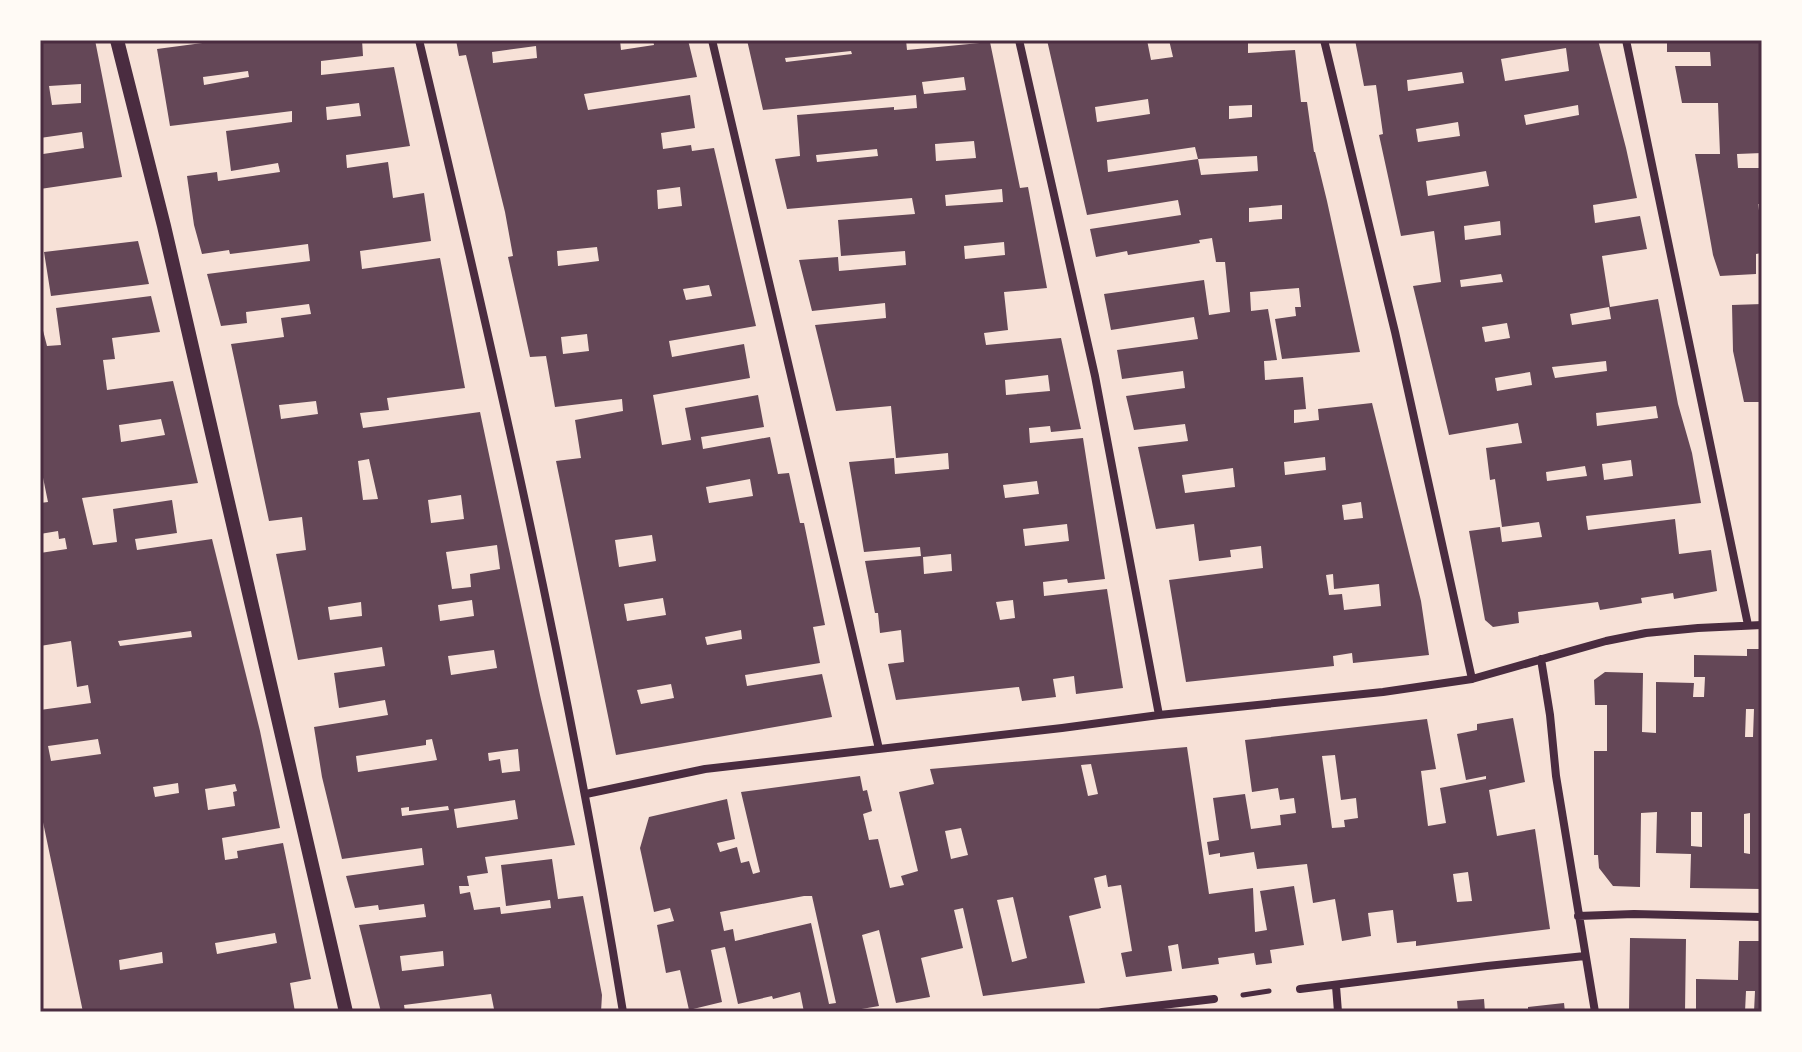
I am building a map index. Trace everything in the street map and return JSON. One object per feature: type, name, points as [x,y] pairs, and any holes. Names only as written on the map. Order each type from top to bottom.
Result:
[{"type":"street","points":[[117,40],[164,226],[346,1012]]},
{"type":"street","points":[[419,40],[540,571],[586,794],[623,1012]]},
{"type":"street","points":[[712,40],[879,749]]},
{"type":"street","points":[[1019,40],[1095,376],[1159,715]]},
{"type":"street","points":[[1324,40],[1395,332],[1472,679]]},
{"type":"street","points":[[1626,40],[1748,625]]},
{"type":"street","points":[[586,794],[705,769],[1159,715],[1383,692],[1472,679],[1606,641],[1646,633],[1762,625]]},
{"type":"street","points":[[1541,659],[1556,776],[1595,1012]]},
{"type":"street","points":[[1578,916],[1762,917]]},
{"type":"street","points":[[1300,989],[1585,956]]},
{"type":"street","points":[[1336,986],[1338,1012]]},
{"type":"street","points":[[1102,1012],[1214,999]]},
{"type":"path","points":[[1214,999],[1300,989]]},
{"type":"building","points":[[95,40],[122,177],[40,189],[40,147],[43,154],[84,148],[82,132],[40,138],[40,43]],"holes":[[[81,84],[81,103],[52,105],[49,86]]]},
{"type":"building","points":[[225,40],[362,40],[363,56],[321,61],[321,75],[394,67],[410,146],[346,155],[347,168],[388,162],[393,198],[424,193],[431,241],[360,251],[362,269],[440,258],[465,388],[387,398],[389,410],[360,413],[363,428],[480,412],[575,845],[485,857],[488,873],[467,876],[469,886],[459,886],[460,894],[470,892],[474,910],[500,907],[501,914],[551,908],[550,900],[506,906],[501,865],[552,859],[558,899],[583,896],[602,995],[601,1012],[484,1012],[494,1009],[491,994],[404,1005],[405,1012],[381,1012],[359,925],[426,917],[424,904],[379,910],[378,905],[355,908],[346,876],[424,865],[422,848],[342,859],[322,777],[314,727],[388,715],[385,700],[339,708],[334,673],[385,666],[382,647],[298,660],[276,554],[306,550],[302,517],[269,521],[231,344],[284,337],[281,318],[311,314],[309,304],[246,312],[247,323],[221,326],[207,274],[310,261],[308,244],[230,254],[229,250],[202,254],[187,176],[217,172],[218,181],[280,172],[278,163],[231,171],[226,131],[292,122],[292,111],[170,126],[157,49]],"holes":[[[248,71],[249,77],[204,85],[203,77]],[[359,103],[361,116],[327,120],[326,107]],[[316,401],[318,414],[281,419],[279,405]],[[369,459],[378,499],[363,500],[358,461]],[[461,495],[464,519],[431,523],[428,500]],[[497,545],[500,569],[470,574],[471,587],[452,589],[446,552]],[[472,600],[474,616],[440,621],[438,605]],[[361,602],[362,616],[330,620],[328,607]],[[494,650],[497,668],[451,675],[448,656]],[[432,739],[437,760],[358,772],[356,756],[426,745],[426,740]],[[518,749],[520,771],[502,773],[500,759],[489,761],[488,753]],[[515,800],[518,819],[457,828],[454,809]],[[448,806],[449,810],[402,816],[401,808],[409,807],[409,811]],[[443,951],[444,966],[402,971],[400,956]]]},
{"type":"building","points":[[456,40],[620,40],[621,50],[654,45],[653,40],[688,40],[697,77],[584,94],[588,110],[690,95],[695,128],[661,133],[663,149],[691,145],[692,151],[714,148],[756,326],[669,341],[672,357],[744,344],[750,378],[653,395],[662,445],[691,440],[685,408],[758,395],[764,427],[701,437],[703,449],[770,437],[778,474],[789,473],[800,523],[804,523],[825,625],[813,627],[820,663],[745,675],[747,686],[822,674],[832,717],[616,755],[556,461],[581,458],[575,420],[623,411],[622,399],[555,407],[546,356],[530,357],[508,257],[513,256],[505,212],[466,55],[459,56]],"holes":[[[536,46],[537,58],[493,63],[492,52]],[[680,187],[682,206],[658,209],[657,190]],[[597,247],[599,261],[558,266],[557,251]],[[709,285],[712,296],[686,300],[683,289]],[[587,334],[589,351],[563,354],[561,337]],[[750,479],[753,496],[709,503],[706,487]],[[652,535],[656,561],[619,567],[615,540]],[[663,598],[666,615],[627,621],[624,604]],[[741,630],[742,639],[707,645],[705,637]],[[671,684],[674,698],[641,704],[637,690]]]},
{"type":"building","points":[[747,40],[906,40],[907,50],[990,42],[1020,188],[1028,187],[1047,288],[1004,292],[1008,330],[984,333],[986,345],[1061,338],[1081,429],[1051,432],[1050,426],[1029,428],[1030,443],[1083,438],[1105,579],[1043,582],[1044,596],[1107,589],[1123,688],[1076,694],[1074,676],[1053,679],[1056,697],[1022,701],[1019,687],[896,700],[888,664],[904,662],[901,630],[880,633],[865,561],[921,556],[920,547],[864,552],[849,462],[894,458],[895,474],[949,469],[948,453],[896,458],[891,406],[836,411],[815,325],[886,318],[885,303],[812,311],[799,260],[838,257],[839,271],[906,265],[905,251],[841,256],[838,220],[915,214],[912,198],[787,209],[775,159],[800,156],[797,115],[917,108],[916,95],[763,110]],"holes":[[[851,51],[852,54],[786,62],[785,58]],[[964,77],[966,90],[924,94],[922,82]],[[974,141],[976,158],[936,161],[935,144]],[[877,149],[878,156],[817,162],[816,155]],[[1002,189],[1003,202],[946,206],[945,195]],[[1004,242],[1005,255],[965,259],[964,246]],[[1048,375],[1050,391],[1006,395],[1005,380]],[[1037,481],[1039,494],[1005,498],[1003,485]],[[1067,524],[1069,541],[1025,546],[1023,529]],[[951,554],[952,571],[924,574],[923,557]],[[1013,600],[1015,618],[1000,620],[996,602]]]},
{"type":"building","points":[[1047,40],[1147,40],[1151,60],[1173,57],[1169,40],[1248,40],[1248,53],[1295,50],[1301,102],[1307,102],[1314,152],[1360,352],[1282,359],[1275,319],[1296,316],[1295,307],[1301,307],[1299,288],[1250,292],[1251,311],[1268,309],[1277,360],[1264,361],[1265,380],[1303,377],[1306,409],[1294,410],[1294,423],[1319,420],[1318,409],[1372,403],[1421,601],[1429,655],[1353,663],[1352,653],[1333,656],[1334,666],[1186,682],[1169,580],[1263,568],[1261,546],[1230,550],[1231,557],[1199,561],[1194,524],[1156,529],[1138,447],[1188,441],[1185,424],[1134,430],[1126,396],[1185,388],[1183,371],[1122,379],[1117,350],[1198,339],[1194,317],[1111,330],[1104,294],[1204,280],[1209,315],[1230,312],[1225,262],[1216,262],[1212,238],[1199,240],[1200,243],[1128,255],[1127,251],[1096,257],[1090,229],[1181,215],[1178,200],[1087,215]],"holes":[[[1148,99],[1150,114],[1097,122],[1095,107]],[[1252,105],[1252,117],[1229,119],[1229,106]],[[1195,147],[1198,159],[1108,172],[1107,160]],[[1257,156],[1258,171],[1201,175],[1198,159]],[[1282,205],[1282,219],[1249,222],[1249,208]],[[1325,457],[1326,470],[1285,475],[1284,462]],[[1233,468],[1235,487],[1185,493],[1182,475]],[[1361,502],[1363,518],[1344,520],[1342,505]],[[1333,574],[1334,589],[1379,584],[1381,606],[1344,610],[1342,594],[1329,595],[1326,575]]]},
{"type":"building","points":[[1355,40],[1598,40],[1637,198],[1593,205],[1595,223],[1640,216],[1647,249],[1602,256],[1610,307],[1658,299],[1701,503],[1586,516],[1588,530],[1675,519],[1679,554],[1711,550],[1717,591],[1674,599],[1673,593],[1641,598],[1642,603],[1600,610],[1598,602],[1518,612],[1519,623],[1493,627],[1485,620],[1469,531],[1500,527],[1502,542],[1542,537],[1539,522],[1502,527],[1495,479],[1490,480],[1486,448],[1522,443],[1518,423],[1449,435],[1413,286],[1441,282],[1434,231],[1401,236],[1379,135],[1383,134],[1376,85],[1364,86]],"holes":[[[1566,48],[1569,71],[1505,81],[1501,59]],[[1462,72],[1464,83],[1408,91],[1407,80]],[[1578,105],[1579,115],[1526,125],[1524,115]],[[1458,122],[1460,136],[1418,142],[1416,129]],[[1486,171],[1489,186],[1428,196],[1426,181]],[[1500,221],[1501,235],[1465,240],[1464,226]],[[1501,274],[1503,282],[1461,287],[1460,280]],[[1609,307],[1611,319],[1572,325],[1570,314]],[[1507,323],[1510,338],[1485,342],[1482,327]],[[1606,361],[1607,371],[1555,378],[1552,367]],[[1530,372],[1532,385],[1497,391],[1495,378]],[[1656,406],[1658,418],[1597,426],[1596,413]],[[1631,460],[1633,476],[1604,480],[1602,464]],[[1585,466],[1587,476],[1547,481],[1546,472]]]},
{"type":"building","points":[[1667,40],[1762,40],[1762,153],[1737,154],[1738,168],[1762,168],[1762,204],[1758,204],[1762,217],[1762,253],[1756,254],[1756,274],[1720,276],[1713,255],[1695,154],[1720,154],[1718,103],[1682,103],[1675,66],[1711,66],[1710,52],[1667,52]]},
{"type":"building","points":[[138,241],[149,284],[51,296],[44,252]]},
{"type":"building","points":[[151,296],[160,332],[112,338],[115,359],[103,360],[107,390],[173,381],[198,483],[82,498],[93,545],[117,542],[113,509],[172,500],[177,533],[135,539],[137,550],[212,539],[260,731],[280,828],[222,838],[225,860],[238,858],[237,851],[283,843],[311,979],[290,983],[295,1012],[83,1012],[40,808],[40,710],[91,703],[88,685],[77,687],[71,641],[40,646],[40,553],[67,549],[65,538],[59,539],[58,531],[40,534],[40,503],[48,502],[40,463],[40,319],[47,346],[61,345],[56,308]],"holes":[[[161,419],[165,435],[121,442],[119,425]],[[191,631],[192,637],[120,646],[118,641]],[[98,739],[101,754],[51,761],[48,746]],[[178,783],[179,793],[155,797],[153,787]],[[235,784],[235,806],[208,810],[205,789]],[[275,933],[277,943],[217,954],[215,943]],[[162,952],[163,963],[120,970],[119,960]]]},
{"type":"building","points":[[1762,304],[1762,402],[1744,402],[1733,351],[1732,305]]},
{"type":"building","points":[[1747,649],[1762,649],[1762,889],[1690,888],[1691,854],[1656,853],[1657,812],[1641,813],[1640,887],[1613,886],[1599,868],[1598,855],[1594,855],[1594,751],[1607,751],[1607,705],[1595,705],[1594,680],[1605,672],[1643,673],[1642,732],[1656,733],[1656,682],[1694,683],[1693,697],[1704,697],[1705,677],[1694,677],[1694,655],[1747,656]],"holes":[[[1746,709],[1754,709],[1753,737],[1745,737]],[[1691,812],[1702,812],[1702,847],[1691,846]],[[1750,813],[1750,854],[1744,853],[1744,814]]]},
{"type":"building","points":[[1513,718],[1525,782],[1489,790],[1497,836],[1535,829],[1550,929],[1416,946],[1416,941],[1397,943],[1393,910],[1368,913],[1371,936],[1342,941],[1335,899],[1313,903],[1307,864],[1257,869],[1254,852],[1220,857],[1220,853],[1209,855],[1207,842],[1219,840],[1213,798],[1245,794],[1251,829],[1281,825],[1280,815],[1296,813],[1294,798],[1280,800],[1278,788],[1252,792],[1245,740],[1427,719],[1436,769],[1421,771],[1428,826],[1446,823],[1440,788],[1486,779],[1486,776],[1466,780],[1457,734],[1477,730],[1477,724]],"holes":[[[1335,755],[1341,800],[1356,798],[1358,818],[1344,820],[1345,827],[1332,828],[1322,756]],[[1468,872],[1472,901],[1457,902],[1453,874]]]},
{"type":"building","points":[[1187,747],[1209,894],[1253,888],[1255,932],[1267,930],[1260,891],[1294,886],[1304,945],[1270,950],[1272,963],[1256,965],[1254,953],[1218,958],[1219,964],[1182,969],[1178,944],[1168,946],[1172,971],[1126,977],[1121,953],[1132,951],[1121,885],[1108,887],[1106,875],[1094,878],[1101,908],[1069,916],[1085,983],[983,996],[963,908],[954,910],[963,948],[921,958],[930,997],[896,1003],[879,930],[862,935],[879,1006],[844,1012],[804,1012],[800,992],[738,1004],[725,947],[711,950],[722,1002],[689,1010],[680,970],[666,973],[657,925],[674,921],[670,908],[654,912],[640,848],[649,817],[727,799],[735,839],[717,843],[720,852],[737,847],[741,863],[749,861],[753,874],[760,872],[741,792],[860,776],[872,811],[863,814],[869,840],[878,839],[890,888],[904,885],[901,876],[918,871],[899,792],[934,784],[930,769]],"holes":[[[1091,764],[1098,794],[1088,796],[1081,765]],[[961,828],[968,855],[951,859],[945,831]],[[812,896],[836,1003],[829,1004],[811,923],[735,941],[733,929],[724,931],[720,912]],[[1013,897],[1027,958],[1012,962],[997,900]]]},
{"type":"building","points":[[1630,938],[1686,939],[1685,1012],[1629,1012]]},
{"type":"building","points":[[1739,941],[1762,941],[1762,1012],[1754,1012],[1755,991],[1746,991],[1745,1012],[1696,1012],[1696,979],[1738,980]]},
{"type":"building","points":[[1484,999],[1485,1012],[1458,1012],[1457,1001]]},
{"type":"building","points":[[1564,1003],[1565,1012],[1528,1012],[1528,1007]]}]
